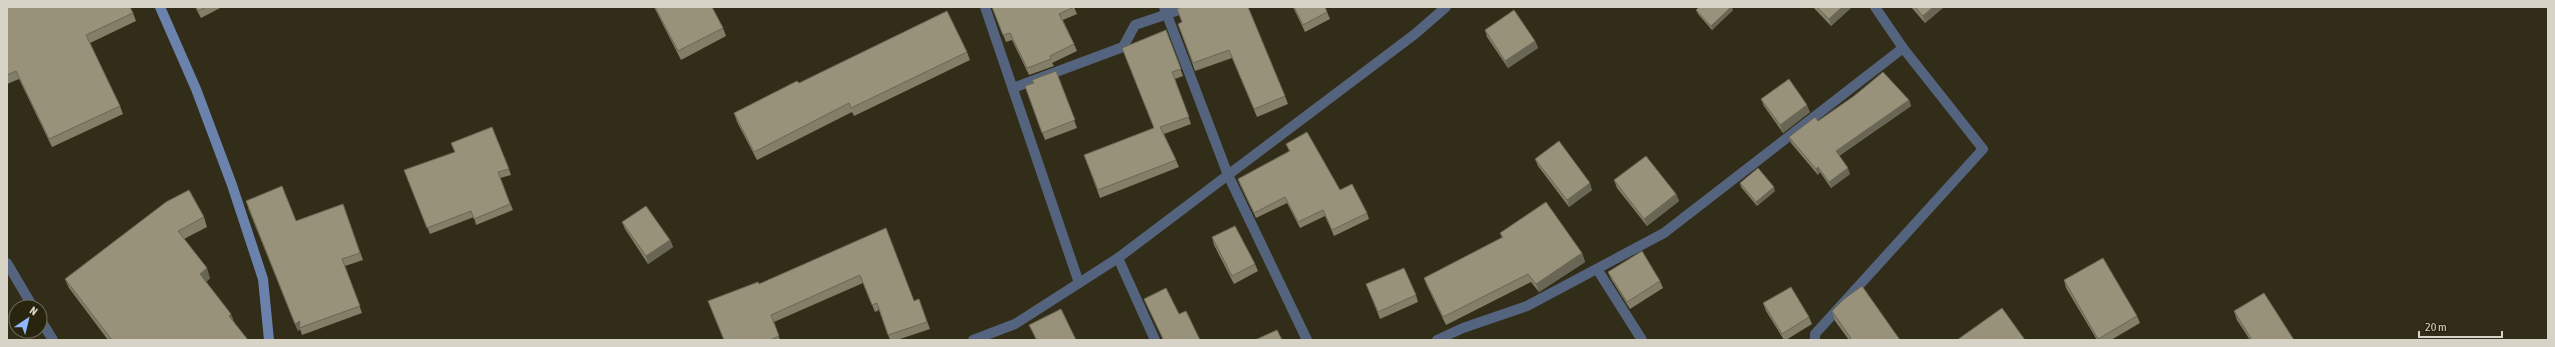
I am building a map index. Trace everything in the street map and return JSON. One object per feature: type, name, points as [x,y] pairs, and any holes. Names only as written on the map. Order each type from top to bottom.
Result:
[{"type":"street","points":[[160,7],[196,90],[232,185],[263,278],[269,340]]},
{"type":"street","points":[[985,7],[1079,283]]},
{"type":"street","points":[[1013,88],[1123,47],[1135,25],[1166,11],[1188,7]]},
{"type":"street","points":[[973,340],[1015,324],[1118,258],[1415,34],[1446,7]]},
{"type":"street","points":[[1815,340],[1815,334],[1983,149],[1903,48],[1875,7]]},
{"type":"street","points":[[1166,11],[1228,175],[1307,340]]},
{"type":"street","points":[[1437,340],[1463,328],[1527,306],[1664,233],[1903,48]]},
{"type":"street","points":[[1118,258],[1155,340]]},
{"type":"street","points":[[7,263],[28,299]]},
{"type":"street","points":[[1597,269],[1642,340]]},
{"type":"building","points":[[7,7],[130,7],[133,13],[86,35],[120,106],[49,139],[16,71],[7,75]]},
{"type":"building","points":[[196,7],[206,7],[198,11]]},
{"type":"building","points":[[655,7],[712,7],[723,28],[678,51]]},
{"type":"building","points":[[992,7],[1074,7],[1059,14],[1074,44],[1050,56],[1051,59],[1027,68],[1010,33],[1003,35]]},
{"type":"building","points":[[1181,7],[1248,7],[1285,96],[1254,109],[1229,50],[1193,63],[1178,24],[1182,22],[1177,9]]},
{"type":"building","points":[[1294,7],[1325,7],[1327,12],[1303,25]]},
{"type":"building","points":[[1699,7],[1731,7],[1711,26],[1696,10]]},
{"type":"building","points":[[1817,7],[1842,7],[1829,19]]},
{"type":"building","points":[[1915,7],[1933,7],[1923,16]]},
{"type":"building","points":[[1514,10],[1535,41],[1505,61],[1485,30]]},
{"type":"building","points":[[947,11],[967,52],[851,108],[849,103],[754,152],[734,113],[797,81],[799,83]]},
{"type":"building","points":[[1166,30],[1181,69],[1172,72],[1189,117],[1160,127],[1176,160],[1098,190],[1084,155],[1154,128],[1122,48]]},
{"type":"building","points":[[1056,71],[1075,120],[1042,133],[1025,86],[1034,83],[1032,80]]},
{"type":"building","points":[[1883,72],[1909,100],[1836,151],[1848,168],[1829,182],[1818,167],[1816,169],[1789,137],[1815,117],[1818,121],[1854,96]]},
{"type":"building","points":[[1789,79],[1807,105],[1780,125],[1761,99]]},
{"type":"building","points":[[492,127],[509,169],[498,172],[510,204],[474,219],[471,211],[427,228],[404,170],[455,152],[451,143]]},
{"type":"building","points":[[1307,132],[1340,190],[1352,184],[1367,213],[1332,230],[1323,210],[1298,222],[1285,197],[1254,213],[1238,179],[1290,151],[1286,144]]},
{"type":"building","points":[[1559,141],[1590,183],[1567,200],[1535,159]]},
{"type":"building","points":[[1646,156],[1676,194],[1644,219],[1614,180]]},
{"type":"building","points":[[1758,168],[1774,187],[1756,202],[1740,183]]},
{"type":"building","points":[[282,186],[296,221],[343,204],[360,253],[342,259],[360,306],[299,328],[300,321],[295,324],[246,201]]},
{"type":"building","points":[[189,190],[204,217],[178,231],[207,268],[200,274],[231,314],[229,316],[248,340],[112,340],[65,279],[166,202]]},
{"type":"building","points":[[1546,202],[1582,253],[1536,284],[1528,274],[1443,317],[1424,278],[1503,237],[1500,233]]},
{"type":"building","points":[[646,206],[670,240],[646,256],[622,222]]},
{"type":"building","points":[[1235,226],[1255,264],[1232,276],[1212,237]]},
{"type":"building","points":[[886,228],[914,301],[919,299],[927,322],[888,335],[877,303],[872,305],[860,275],[771,315],[779,336],[770,340],[724,340],[708,301],[758,282],[759,284]]},
{"type":"building","points":[[1642,251],[1660,281],[1627,302],[1608,272]]},
{"type":"building","points":[[2103,258],[2137,316],[2098,339],[2064,280]]},
{"type":"building","points":[[1404,268],[1416,295],[1378,312],[1366,284]]},
{"type":"building","points":[[1862,286],[1900,340],[1852,340],[1832,311],[1844,299]]},
{"type":"building","points":[[1791,287],[1809,317],[1782,334],[1763,303]]},
{"type":"building","points":[[1166,288],[1179,314],[1186,311],[1200,340],[1160,340],[1163,339],[1144,299]]},
{"type":"building","points":[[2264,293],[2294,340],[2252,340],[2234,311]]},
{"type":"building","points":[[2002,308],[2025,340],[1957,340]]},
{"type":"building","points":[[1061,309],[1076,340],[1037,340],[1029,325]]},
{"type":"building","points":[[1277,330],[1282,340],[1255,340]]}]
